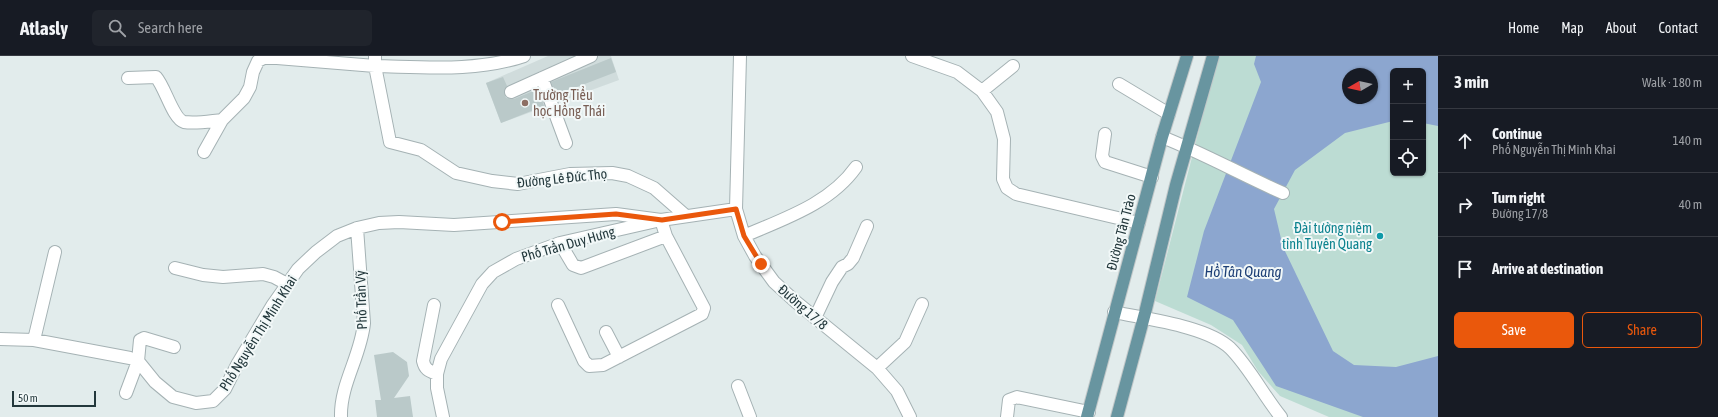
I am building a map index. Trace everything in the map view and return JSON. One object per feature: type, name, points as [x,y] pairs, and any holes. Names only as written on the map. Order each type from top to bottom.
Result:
[{"type":"main road","name":"Đường Tân Trào","points":[[1088,414],[1114,312],[1118,306],[1162,138],[1186,56]]},
{"type":"main road","points":[[1117,417],[1144,319],[1186,147],[1213,56]]},
{"type":"street","points":[[204,152],[222,120],[244,98],[250,87],[253,72],[258,61],[264,58],[375,61],[425,67],[471,66],[508,61],[524,56]]},
{"type":"street","points":[[511,92],[542,78],[574,60],[591,56]]},
{"type":"street","name":"Đường 17/8","points":[[740,56],[736,209],[744,236],[755,256],[774,282],[815,318],[877,368],[896,391],[910,417]]},
{"type":"street","points":[[912,56],[957,72],[982,91],[997,112],[1004,139],[1003,179],[1007,188],[1016,194],[1139,223]]},
{"type":"street","name":"Đường Lê Đức Thọ","points":[[375,61],[390,142],[421,150],[456,173],[492,181],[518,184],[570,174],[612,173],[628,176],[654,188],[686,216]]},
{"type":"street","points":[[982,91],[1013,66]]},
{"type":"street","points":[[128,78],[156,78],[162,83],[176,116],[180,121],[222,120]]},
{"type":"street","points":[[542,78],[566,143]]},
{"type":"street","points":[[1119,84],[1169,114]]},
{"type":"street","points":[[1105,134],[1102,156],[1105,162],[1152,177]]},
{"type":"street","points":[[1162,138],[1186,147],[1282,193]]},
{"type":"street","points":[[744,236],[799,212],[826,196],[849,176],[856,167]]},
{"type":"street","name":"Phố Nguyễn Thị Minh Khai","points":[[138,361],[155,382],[173,397],[196,403],[213,400],[225,389],[238,363],[287,284],[298,269],[316,252],[337,236],[357,228],[379,223],[399,222],[454,225],[616,214],[662,220],[736,209]]},
{"type":"street","points":[[558,305],[574,344],[584,362],[589,366],[602,365],[702,314],[704,308],[703,304],[666,236],[662,220]]},
{"type":"street","name":"Phố Trần Duy Hưng","points":[[443,417],[437,388],[437,374],[442,359],[482,284],[493,272],[516,259],[560,244],[662,220]]},
{"type":"street","points":[[815,318],[832,282],[842,267],[853,258],[867,226]]},
{"type":"street","name":"Phố Trần Vỹ","points":[[341,417],[345,384],[360,348],[363,335],[364,323],[357,228]]},
{"type":"street","points":[[560,244],[573,264],[582,268],[666,236]]},
{"type":"street","points":[[34,340],[55,252]]},
{"type":"street","points":[[175,268],[203,275],[223,277],[263,274],[274,277],[287,284]]},
{"type":"street","points":[[877,368],[905,342],[922,304]]},
{"type":"street","points":[[434,305],[423,361],[428,371],[437,374]]},
{"type":"street","points":[[1114,312],[1189,328],[1213,338],[1229,348],[1247,370],[1280,417]]},
{"type":"street","points":[[606,332],[618,357]]},
{"type":"street","points":[[126,393],[138,361],[140,340],[144,338],[174,347]]},
{"type":"street","points":[[0,339],[34,340],[121,355],[138,361]]},
{"type":"street","points":[[738,386],[750,417]]},
{"type":"street","points":[[1007,417],[1009,400],[1017,397],[1088,414]]},
{"type":"shaded area","name":"Trường Tiểu học Hồng Thái","points":[[548,56],[611,56],[619,80],[501,123],[486,83]]},
{"type":"green space","points":[[1218,56],[1438,56],[1438,417],[1329,417],[1280,396],[1258,371],[1242,345],[1211,325],[1155,301]]},
{"type":"water","name":"Hồ Tân Quang","points":[[1256,56],[1438,56],[1438,126],[1426,124],[1426,68],[1390,68],[1390,122],[1345,133],[1295,170],[1274,209],[1283,247],[1333,351],[1354,365],[1396,367],[1438,356],[1438,417],[1363,417],[1276,386],[1233,320],[1187,297],[1204,231],[1261,82],[1254,64]]},
{"type":"building","points":[[611,58],[616,72],[556,95],[551,82]]},
{"type":"building","points":[[503,77],[507,86],[504,92],[506,98],[514,99],[538,89],[544,106],[501,123],[486,83]]},
{"type":"building","points":[[393,352],[407,362],[409,376],[394,398],[410,396],[413,417],[377,417],[375,400],[381,400],[374,355]]},
{"type":"place","name":"Trường Tiểu học Hồng Thái","points":[[525,103]]},
{"type":"place","name":"Đài tưởng niệm tỉnh Tuyên Quang","points":[[1380,236]]},
{"type":"route","points":[[502,222],[616,214],[662,220],[736,209],[744,236],[761,264]]}]
